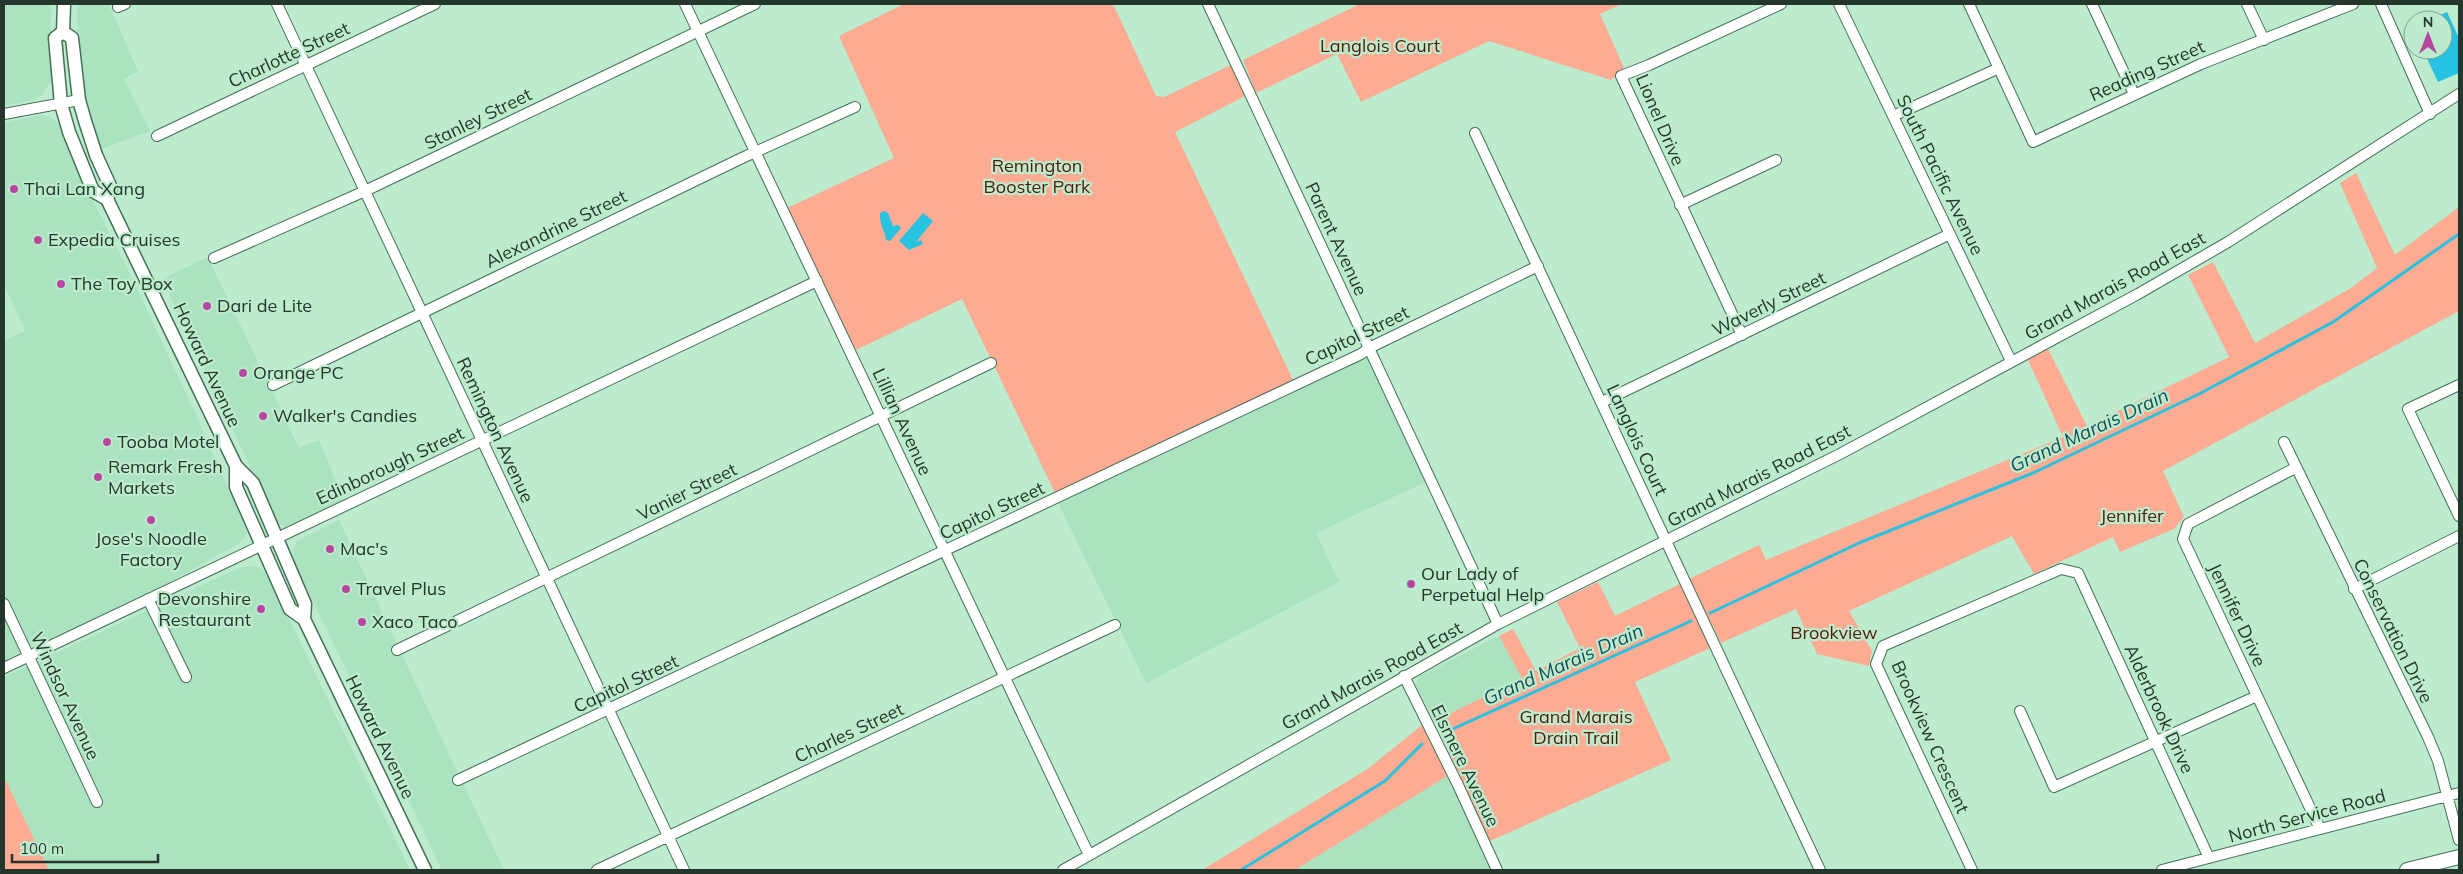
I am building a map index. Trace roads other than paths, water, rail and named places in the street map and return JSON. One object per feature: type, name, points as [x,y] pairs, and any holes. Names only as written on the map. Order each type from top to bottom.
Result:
[{"type":"highway","points":[[2407,870],[2459,857]]},
{"type":"main road","name":"Howard Avenue","points":[[63,32],[64,4]]},
{"type":"main road","name":"Howard Avenue","points":[[63,32],[72,38],[79,100],[94,148],[111,188],[107,199]]},
{"type":"main road","name":"Howard Avenue","points":[[63,32],[55,38],[61,104],[93,192],[107,199],[236,466],[253,483],[305,604],[304,619]]},
{"type":"main road","name":"Howard Avenue","points":[[236,466],[236,487],[290,609],[304,619],[425,870]]},
{"type":"street","name":"Remington Avenue","points":[[277,4],[684,870]]},
{"type":"street","name":"Charlotte Street","points":[[157,136],[435,4]]},
{"type":"street","name":"Lillian Avenue","points":[[685,4],[1089,855]]},
{"type":"street","name":"Stanley Street","points":[[214,258],[365,191],[755,4]]},
{"type":"street","name":"Parent Avenue","points":[[1208,4],[1498,624]]},
{"type":"street","name":"Lionel Drive","points":[[1742,335],[1621,76],[1781,4]]},
{"type":"street","name":"South Pacific Avenue","points":[[1839,4],[2011,361]]},
{"type":"street","points":[[1893,116],[1998,68],[1969,4]]},
{"type":"street","points":[[2092,4],[2134,94]]},
{"type":"street","points":[[2247,4],[2264,40]]},
{"type":"street","name":"Reading Street","points":[[1998,68],[2033,142],[2201,64],[2353,4]]},
{"type":"street","points":[[2381,4],[2430,114]]},
{"type":"street","name":"Grand Marais Road East","points":[[1063,870],[1498,624],[1667,542],[1840,454],[2138,294],[2228,242],[2459,94]]},
{"type":"street","points":[[4,114],[79,100]]},
{"type":"street","name":"Alexandrine Street","points":[[273,385],[755,152],[855,107]]},
{"type":"street","name":"Langlois Court","points":[[1475,133],[1820,870]]},
{"type":"street","points":[[1680,205],[1776,160]]},
{"type":"street","name":"Waverly Street","points":[[1602,402],[1950,234]]},
{"type":"street","name":"Capitol Street","points":[[458,780],[1361,354],[1369,348],[1538,266]]},
{"type":"street","name":"Edinborough Street","points":[[4,668],[817,281]]},
{"type":"street","name":"Vanier Street","points":[[396,650],[991,363]]},
{"type":"street","points":[[2459,385],[2408,409],[2459,516]]},
{"type":"street","name":"Conservation Drive","points":[[2284,442],[2428,737],[2438,761],[2459,840]]},
{"type":"street","name":"Jennifer Drive","points":[[2296,468],[2188,524],[2183,539],[2320,829]]},
{"type":"street","points":[[2354,588],[2459,536]]},
{"type":"street","name":"Brookview Crescent","points":[[1972,870],[1876,664],[1883,646],[2061,569],[2078,573]]},
{"type":"street","name":"Alderbrook Drive","points":[[2078,573],[2210,858]]},
{"type":"street","points":[[148,599],[186,677]]},
{"type":"street","name":"Windsor Avenue","points":[[4,604],[97,802]]},
{"type":"street","name":"Charles Street","points":[[598,870],[1114,625]]},
{"type":"street","name":"Elsmere Avenue","points":[[1404,676],[1458,785],[1497,870]]},
{"type":"street","points":[[2020,711],[2054,787],[2155,740],[2257,696]]},
{"type":"street","name":"North Service Road","points":[[2162,870],[2459,793]]},
{"type":"water","points":[[2453,25],[2459,38],[2459,73],[2438,82],[2428,60],[2453,60]]},
{"type":"water","points":[[884,211],[888,213],[893,226],[898,225],[901,228],[890,241],[886,240],[880,220],[880,213]]},
{"type":"water","points":[[923,213],[933,221],[916,242],[921,240],[923,244],[909,250],[899,241]]},
{"type":"waterway","name":"Grand Marais Drain","points":[[1710,613],[1859,543],[2033,473],[2199,394],[2333,322],[2459,234]]},
{"type":"waterway","name":"Grand Marais Drain","points":[[1446,732],[1691,621]]},
{"type":"waterway","name":"Grand Marais Drain","points":[[1241,870],[1385,781],[1422,744]]},
{"type":"place","name":"Thai Lan Xang","points":[[14,189]]},
{"type":"place","name":"Expedia Cruises","points":[[38,240]]},
{"type":"place","name":"The Toy Box","points":[[61,284]]},
{"type":"place","name":"Dari de Lite","points":[[207,306]]},
{"type":"place","name":"Orange PC","points":[[243,373]]},
{"type":"place","name":"Walker's Candies","points":[[263,416]]},
{"type":"place","name":"Tooba Motel","points":[[107,442]]},
{"type":"place","name":"Remark Fresh Markets","points":[[98,477]]},
{"type":"place","name":"Jose's Noodle Factory","points":[[151,520]]},
{"type":"place","name":"Mac's","points":[[330,549]]},
{"type":"place","name":"Our Lady of Perpetual Help","points":[[1411,584]]},
{"type":"place","name":"Travel Plus","points":[[346,589]]},
{"type":"place","name":"Devonshire Restaurant","points":[[261,609]]},
{"type":"place","name":"Xaco Taco","points":[[362,622]]},
{"type":"park label","name":"Remington Booster Park","points":[[1037,176]]},
{"type":"park label","name":"Jennifer","points":[[2132,516]]},
{"type":"park label","name":"Brookview","points":[[1834,633]]},
{"type":"park label","name":"Grand Marais Drain Trail","points":[[1576,728]]}]
